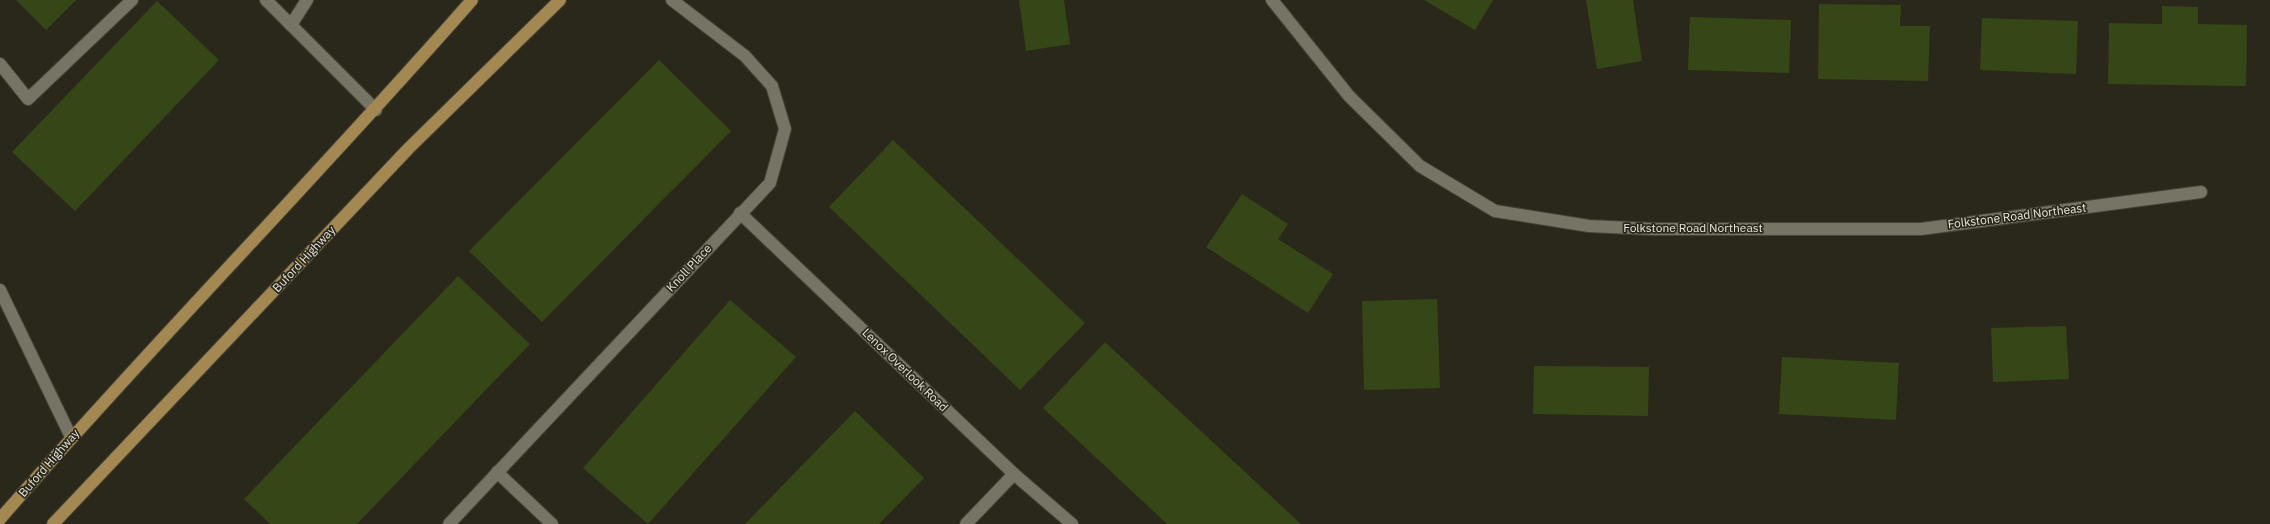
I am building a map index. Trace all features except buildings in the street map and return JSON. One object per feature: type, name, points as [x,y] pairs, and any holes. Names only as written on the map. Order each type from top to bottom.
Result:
[{"type":"main road","name":"Buford Highway","points":[[0,519],[71,437],[376,110],[472,0]]},
{"type":"main road","name":"Buford Highway","points":[[53,524],[408,148],[560,0]]},
{"type":"street","points":[[0,64],[28,99],[132,0]]},
{"type":"street","points":[[266,0],[376,110]]},
{"type":"street","points":[[291,24],[307,0]]},
{"type":"street","name":"Knoll Place","points":[[449,524],[770,183],[785,129],[772,86],[745,56],[672,0]]},
{"type":"street","name":"Folkstone Road Northeast","points":[[1272,0],[1349,96],[1420,166],[1495,211],[1588,226],[1652,229],[1921,229],[2201,192]]},
{"type":"street","name":"Lenox Overlook Road","points":[[740,214],[1014,474],[1072,524]]},
{"type":"street","points":[[0,290],[3,303],[71,437]]},
{"type":"street","points":[[497,472],[552,524]]},
{"type":"street","points":[[966,524],[1014,474]]}]
